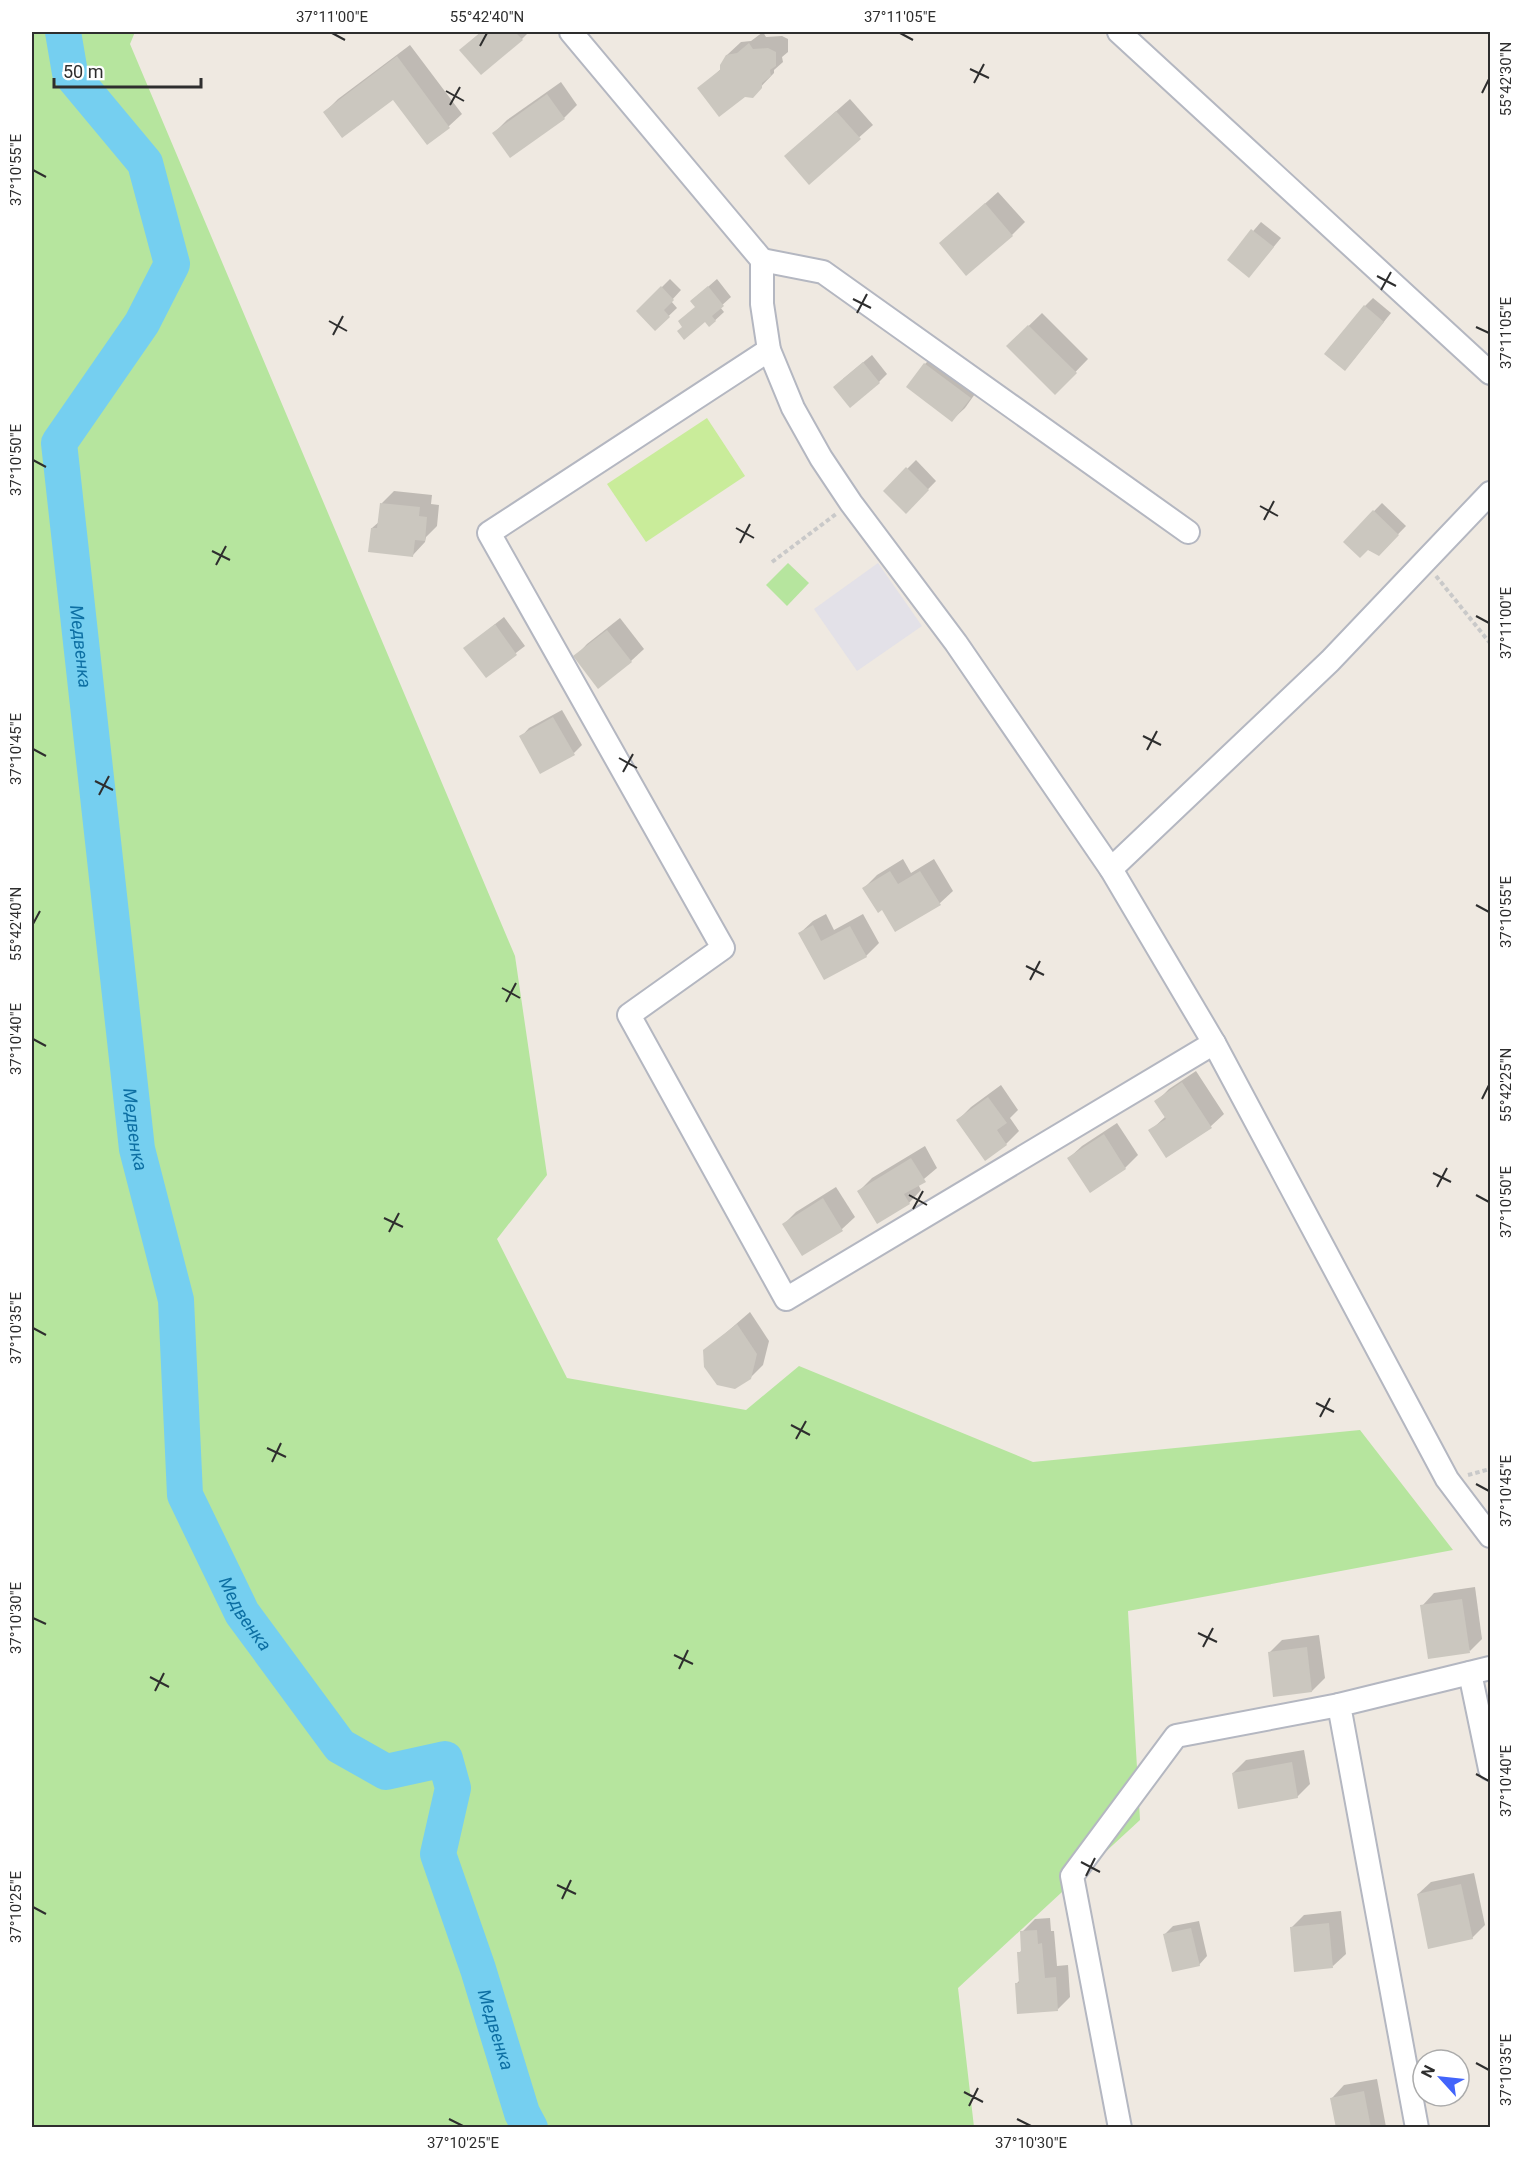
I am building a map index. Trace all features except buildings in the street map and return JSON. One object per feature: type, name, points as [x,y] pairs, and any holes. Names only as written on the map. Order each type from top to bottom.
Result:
[{"type":"street","points":[[571,32],[762,260],[823,272],[1188,532]]},
{"type":"street","points":[[1119,32],[1491,373]]},
{"type":"street","points":[[762,260],[762,304],[769,350],[793,408],[821,458],[851,503],[956,643],[1111,869],[1214,1043],[1447,1479],[1491,1536]]},
{"type":"street","points":[[769,350],[489,533],[723,948],[629,1015],[786,1299],[1214,1043]]},
{"type":"street","points":[[1111,869],[1330,661],[1491,493]]},
{"type":"street","points":[[1120,2127],[1072,1876],[1176,1736],[1339,1705],[1480,1670],[1491,1769]]},
{"type":"street","points":[[1339,1705],[1417,2127]]},
{"type":"path","points":[[772,562],[851,503]]},
{"type":"path","points":[[1424,562],[1491,643]]},
{"type":"shaded area","points":[[878,563],[922,626],[857,671],[814,609]]},
{"type":"green space","points":[[32,32],[135,32],[130,44],[515,956],[547,1175],[497,1239],[567,1378],[746,1410],[799,1366],[1033,1462],[1360,1430],[1453,1550],[1128,1611],[1140,1820],[958,1988],[974,2127],[32,2128]]},
{"type":"green space","points":[[707,418],[745,476],[646,542],[607,484]]},
{"type":"green space","points":[[788,563],[809,583],[787,606],[766,585]]},
{"type":"waterway","name":"Медвенка","points":[[63,32],[70,73],[145,163],[172,264],[142,323],[59,443],[137,1149],[176,1300],[185,1495],[242,1613],[340,1746],[386,1772],[445,1759],[453,1788],[438,1854],[478,1969],[522,2113],[530,2128]]}]
